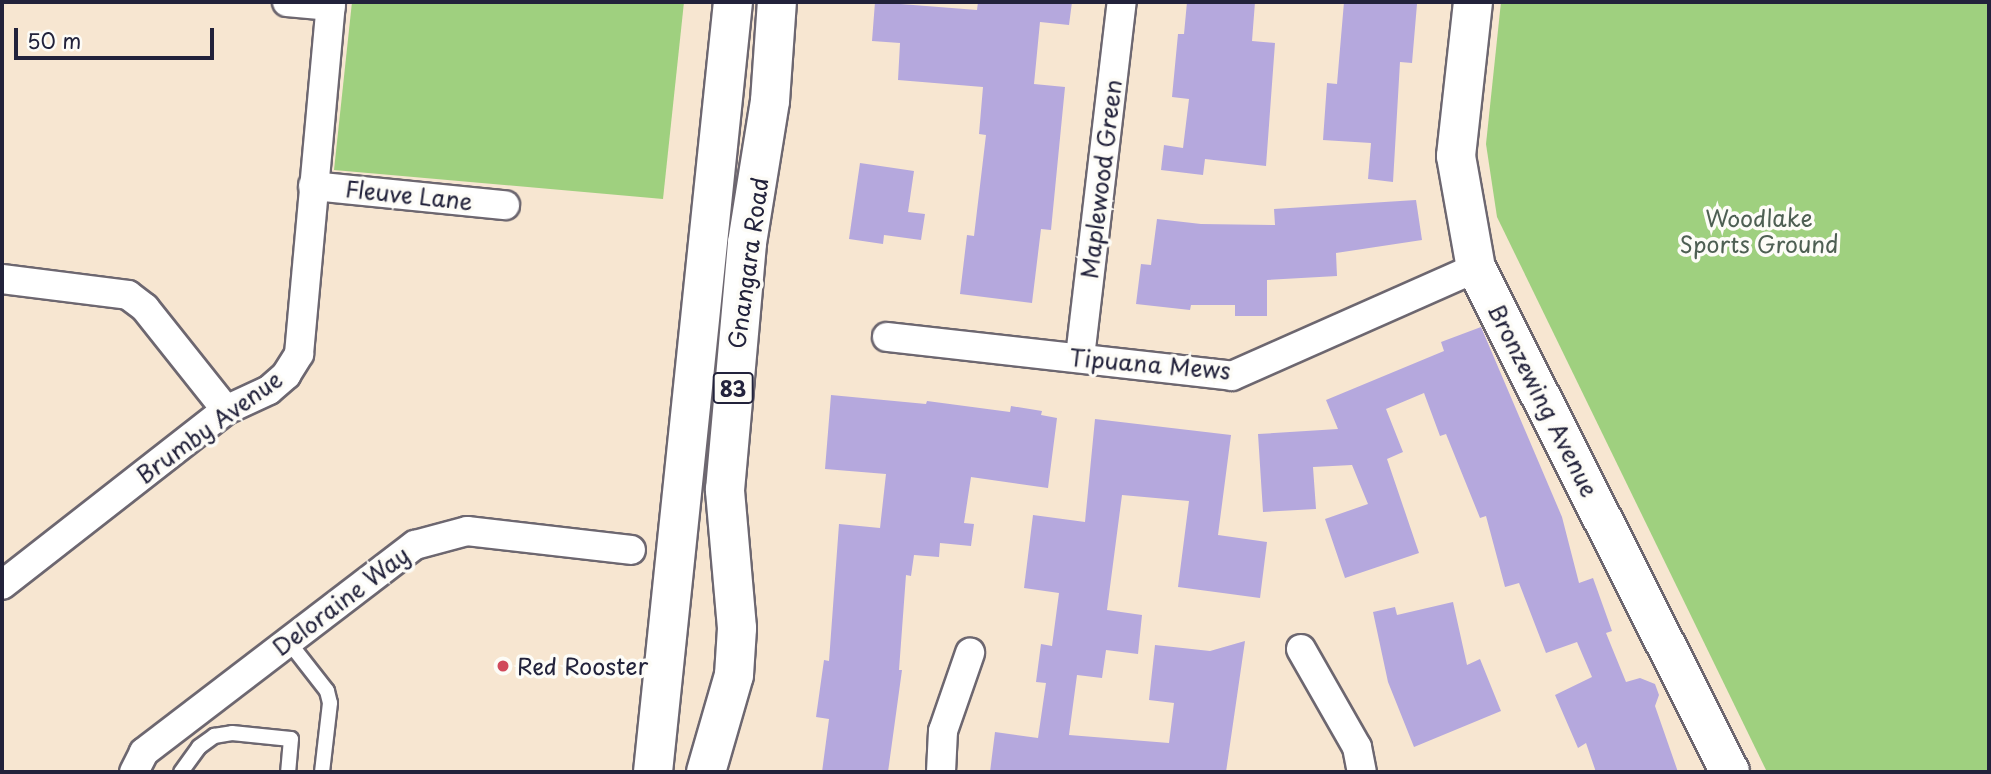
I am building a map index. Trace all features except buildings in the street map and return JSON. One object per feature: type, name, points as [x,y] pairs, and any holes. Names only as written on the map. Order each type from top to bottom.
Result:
[{"type":"main road","name":"Gnangara Road","points":[[653,772],[733,2]]},
{"type":"main road","name":"Gnangara Road","points":[[706,772],[734,676],[737,628],[726,476],[747,243],[770,101],[777,2]]},
{"type":"main road","name":"Bronzewing Avenue","points":[[1473,2],[1456,156],[1476,268],[1730,772]]},
{"type":"street","points":[[287,2],[331,4]]},
{"type":"street","name":"Maplewood Green","points":[[1080,357],[1122,2]]},
{"type":"street","name":"Brumby Avenue","points":[[2,585],[226,410],[269,390],[286,375],[299,354],[331,4]]},
{"type":"street","name":"Fleuve Lane","points":[[313,186],[505,205]]},
{"type":"street","name":"Tipuana Mews","points":[[887,337],[1232,376],[1476,268]]},
{"type":"street","points":[[2,278],[128,295],[145,308],[226,410]]},
{"type":"street","name":"Deloraine Way","points":[[134,772],[144,752],[415,545],[467,531],[631,550]]},
{"type":"street","points":[[1301,649],[1357,747],[1362,772]]},
{"type":"street","points":[[941,772],[943,731],[970,653]]},
{"type":"lane","points":[[288,641],[327,691],[330,703],[322,772]]},
{"type":"lane","points":[[181,772],[199,747],[215,736],[232,733],[291,739],[288,772]]},
{"type":"green space","points":[[352,2],[684,2],[663,199],[334,170]]},
{"type":"green space","name":"Woodlake Sports Ground","points":[[1501,2],[1989,2],[1989,772],[1767,772],[1497,217],[1486,144]]},
{"type":"place","name":"Red Rooster","points":[[503,666]]}]
